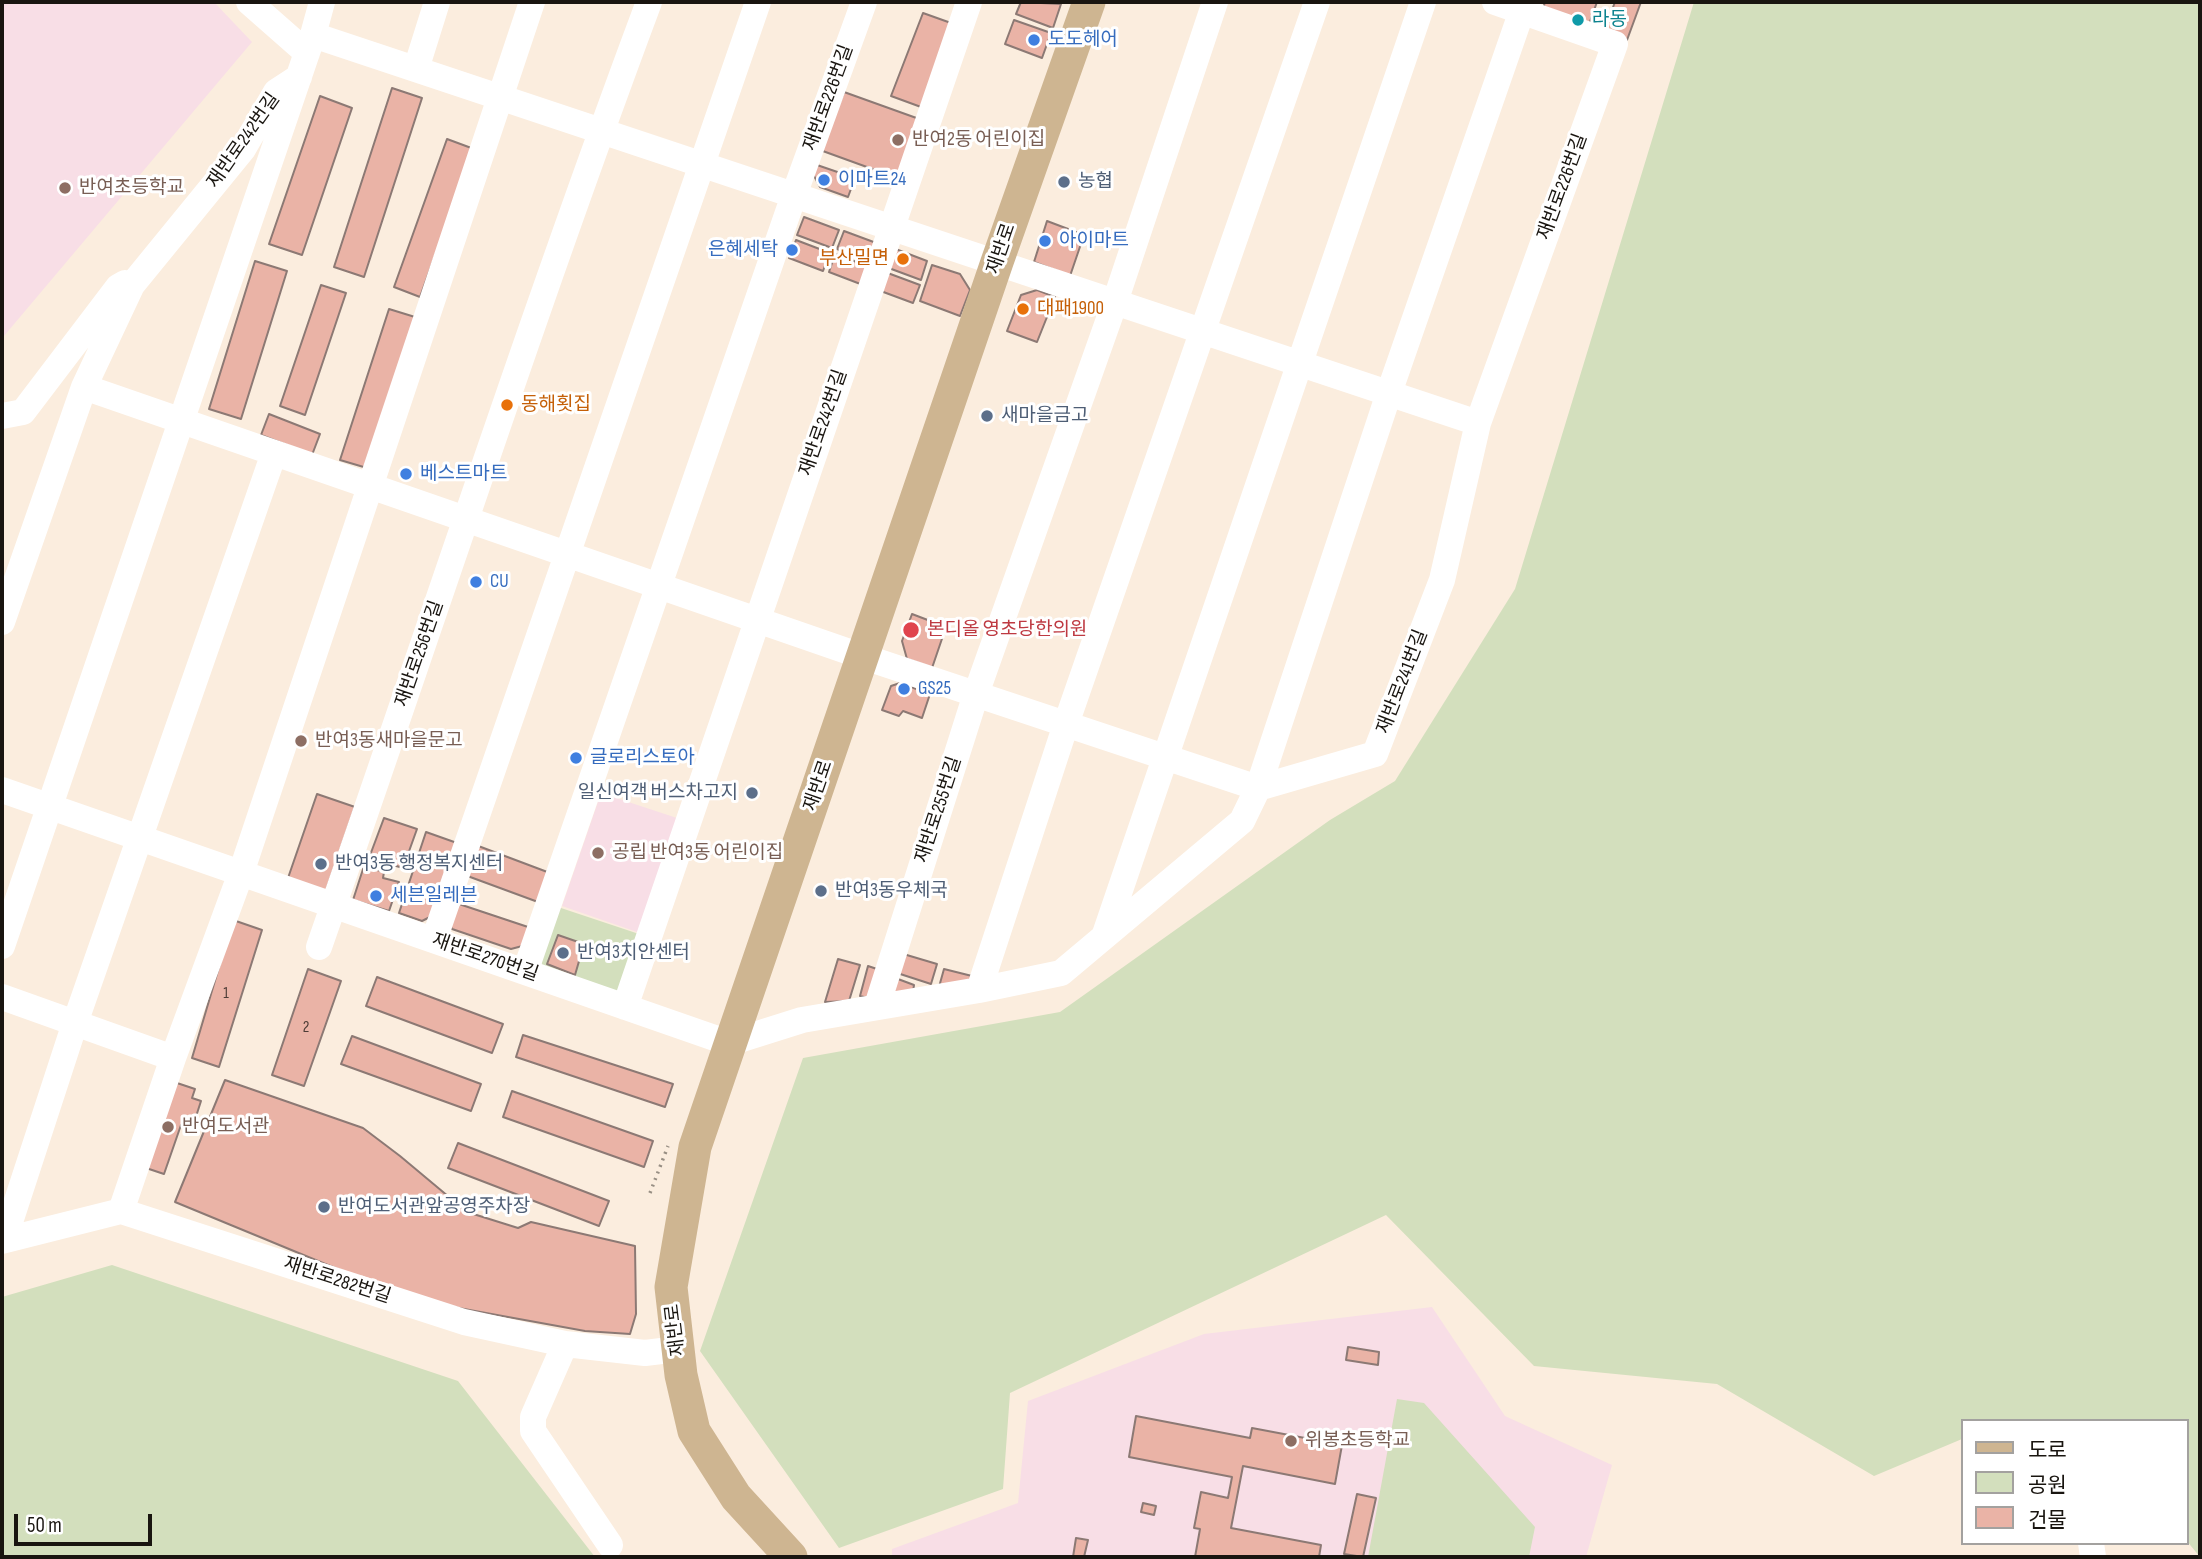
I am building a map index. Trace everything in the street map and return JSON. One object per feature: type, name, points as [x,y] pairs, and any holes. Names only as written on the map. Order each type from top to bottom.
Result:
[{"type":"main road","name":"재반로","points":[[791,1557],[736,1497],[694,1431],[678,1349],[671,1287],[695,1147],[997,262],[1089,2]]},
{"type":"street","points":[[249,2],[306,55],[416,69],[1478,423]]},
{"type":"street","points":[[306,55],[322,2]]},
{"type":"street","points":[[416,69],[437,2]]},
{"type":"street","points":[[4,1240],[121,1211],[173,1058],[241,873],[533,2]]},
{"type":"street","points":[[466,519],[601,130],[649,2]]},
{"type":"street","points":[[434,940],[758,2]]},
{"type":"street","name":"재반로226번길","points":[[794,195],[864,2]]},
{"type":"street","points":[[891,227],[969,2]]},
{"type":"street","points":[[976,694],[1115,302],[1215,2]]},
{"type":"street","points":[[979,990],[1066,724],[1317,2]]},
{"type":"street","points":[[1104,937],[1423,2]]},
{"type":"street","name":"재반로226번길","points":[[1478,423],[1615,44],[1523,6],[1495,2]]},
{"type":"street","points":[[729,1043],[802,1020],[1061,973],[1242,821],[1258,788],[1389,393],[1523,6]]},
{"type":"street","name":"재반로242번길","points":[[84,387],[132,285],[243,149],[276,92],[306,55]]},
{"type":"street","name":"재반로242번길","points":[[183,421],[306,55]]},
{"type":"street","points":[[525,972],[794,195]]},
{"type":"street","name":"재반로242번길","points":[[757,620],[891,227]]},
{"type":"street","points":[[2,416],[23,412],[118,287],[142,274]]},
{"type":"street","points":[[2,622],[84,387],[864,657],[1258,788]]},
{"type":"street","points":[[2,946],[183,421]]},
{"type":"street","name":"재반로241번길","points":[[1258,788],[1375,754],[1442,580],[1478,423]]},
{"type":"street","points":[[4,1240],[75,1023],[274,453]]},
{"type":"street","name":"재반로256번길","points":[[319,947],[466,519]]},
{"type":"street","points":[[625,1007],[757,620]]},
{"type":"street","name":"재반로255번길","points":[[877,1006],[976,694]]},
{"type":"street","name":"재반로270번길","points":[[2,790],[729,1043]]},
{"type":"street","points":[[2,997],[173,1058]]},
{"type":"street","name":"재반로282번길","points":[[121,1211],[464,1322],[565,1344],[645,1353],[678,1349]]},
{"type":"street","points":[[565,1344],[533,1417],[533,1431],[610,1545]]},
{"type":"path","points":[[650,1193],[668,1145]]},
{"type":"shaded area","name":"반여초등학교","points":[[2,2],[214,2],[252,42],[4,336],[2,334]]},
{"type":"shaded area","points":[[601,793],[680,819],[640,933],[562,906]]},
{"type":"shaded area","name":"위봉초등학교","points":[[1432,1307],[1505,1416],[1612,1465],[1586,1557],[892,1557],[892,1549],[1018,1503],[1028,1401],[1204,1334]]},
{"type":"green space","points":[[1694,2],[2200,2],[2200,1557],[2188,1542],[2188,1419],[1960,1419],[1960,1440],[1874,1476],[1717,1384],[1534,1366],[1386,1215],[1010,1393],[1003,1489],[839,1548],[700,1351],[803,1058],[1060,1012],[1330,820],[1395,781],[1515,589]]},
{"type":"green space","points":[[549,904],[648,937],[625,1007],[525,972]]},
{"type":"green space","points":[[112,1265],[458,1381],[595,1557],[2,1557],[2,1297]]},
{"type":"green space","points":[[1397,1399],[1424,1403],[1535,1527],[1529,1557],[1368,1557]]},
{"type":"building","points":[[1021,2],[1061,4],[1053,28],[1016,14]]},
{"type":"building","name":"라동","points":[[1545,2],[1597,2],[1588,27],[1542,12]]},
{"type":"building","points":[[1615,2],[1641,2],[1627,40],[1604,31]]},
{"type":"building","points":[[923,13],[951,23],[921,107],[891,96]]},
{"type":"building","points":[[1014,20],[1051,33],[1042,58],[1005,44]]},
{"type":"building","points":[[392,88],[422,98],[364,277],[334,267]]},
{"type":"building","points":[[844,92],[922,120],[900,179],[820,150]]},
{"type":"building","points":[[320,96],[352,108],[302,255],[269,244]]},
{"type":"building","points":[[447,139],[474,149],[420,297],[394,287]]},
{"type":"building","points":[[817,165],[855,178],[848,197],[820,187],[813,174]]},
{"type":"building","points":[[804,217],[839,230],[832,248],[797,235]]},
{"type":"building","points":[[1047,221],[1084,235],[1070,276],[1034,262]]},
{"type":"building","points":[[844,231],[879,244],[872,262],[837,249]]},
{"type":"building","points":[[796,240],[830,253],[823,271],[789,258]]},
{"type":"building","points":[[893,248],[927,261],[921,280],[886,267]]},
{"type":"building","points":[[835,254],[870,267],[863,285],[829,272]]},
{"type":"building","points":[[255,261],[287,271],[241,419],[209,409]]},
{"type":"building","points":[[932,265],[960,274],[970,290],[960,316],[920,301]]},
{"type":"building","points":[[885,272],[920,285],[913,303],[878,290]]},
{"type":"building","points":[[321,285],[346,293],[305,415],[280,406]]},
{"type":"building","points":[[1037,290],[1055,297],[1037,342],[1007,331],[1021,295]]},
{"type":"building","points":[[389,309],[415,317],[367,468],[340,460]]},
{"type":"building","points":[[269,414],[320,434],[312,455],[261,435]]},
{"type":"building","points":[[912,614],[946,627],[932,668],[907,659],[902,641]]},
{"type":"building","points":[[900,683],[930,694],[922,718],[903,711],[899,716],[882,710],[891,686]]},
{"type":"building","points":[[317,794],[355,807],[326,891],[288,878]]},
{"type":"building","points":[[384,818],[417,829],[403,868],[369,858]]},
{"type":"building","points":[[426,832],[457,843],[432,916],[422,921],[399,913]]},
{"type":"building","points":[[473,844],[550,873],[538,902],[462,874]]},
{"type":"building","points":[[364,866],[384,872],[383,878],[399,882],[389,911],[353,900]]},
{"type":"building","points":[[453,902],[531,928],[526,945],[511,949],[452,929],[447,919]]},
{"type":"building","points":[[233,920],[262,930],[219,1067],[192,1058]]},
{"type":"building","points":[[558,935],[584,944],[575,975],[547,964]]},
{"type":"building","points":[[900,953],[937,964],[931,984],[894,972]]},
{"type":"building","points":[[838,959],[860,965],[849,1001],[825,1002]]},
{"type":"building","points":[[868,966],[883,971],[875,1000],[860,996]]},
{"type":"building","points":[[308,969],[341,981],[304,1086],[272,1075]]},
{"type":"building","points":[[944,969],[980,978],[937,994]]},
{"type":"building","points":[[890,976],[914,985],[912,999],[884,998]]},
{"type":"building","points":[[377,977],[503,1024],[492,1053],[366,1006]]},
{"type":"building","points":[[523,1035],[673,1084],[665,1107],[516,1057]]},
{"type":"building","points":[[352,1036],[481,1084],[471,1111],[341,1064]]},
{"type":"building","name":"반여도서관앞공영주차장","points":[[225,1080],[363,1128],[467,1212],[518,1228],[531,1222],[635,1246],[636,1314],[630,1334],[585,1331],[453,1307],[369,1282],[175,1202]]},
{"type":"building","name":"반여도서관","points":[[171,1081],[195,1089],[192,1098],[201,1101],[192,1129],[181,1125],[164,1174],[143,1167]]},
{"type":"building","points":[[512,1091],[653,1141],[644,1167],[503,1117]]},
{"type":"building","points":[[458,1143],[609,1201],[599,1226],[448,1168]]},
{"type":"building","points":[[1348,1347],[1379,1352],[1378,1365],[1346,1360]]},
{"type":"building","points":[[1136,1416],[1250,1438],[1252,1428],[1342,1445],[1335,1484],[1243,1466],[1231,1528],[1321,1545],[1319,1557],[1195,1557],[1200,1529],[1194,1528],[1201,1492],[1228,1498],[1232,1477],[1129,1457]]},
{"type":"building","points":[[1357,1494],[1376,1498],[1363,1557],[1344,1554]]},
{"type":"building","points":[[1143,1503],[1156,1506],[1154,1515],[1141,1512]]},
{"type":"building","points":[[1076,1538],[1088,1540],[1084,1557],[1073,1557]]},
{"type":"place","name":"라동","points":[[1578,20]]},
{"type":"place","name":"도도헤어","points":[[1034,40]]},
{"type":"place","name":"반여2동 어린이집","points":[[898,140]]},
{"type":"place","name":"이마트24","points":[[824,180]]},
{"type":"place","name":"농협","points":[[1064,182]]},
{"type":"place","name":"반여초등학교","points":[[65,188]]},
{"type":"place","name":"아이마트","points":[[1045,241]]},
{"type":"place","name":"은혜세탁","points":[[792,250]]},
{"type":"place","name":"부산밀면","points":[[903,259]]},
{"type":"place","name":"대패1900","points":[[1023,309]]},
{"type":"place","name":"동해횟집","points":[[507,405]]},
{"type":"place","name":"새마을금고","points":[[987,416]]},
{"type":"place","name":"베스트마트","points":[[406,474]]},
{"type":"place","name":"CU","points":[[476,582]]},
{"type":"place","name":"본디올 영초당한의원","points":[[911,630]]},
{"type":"place","name":"GS25","points":[[904,689]]},
{"type":"place","name":"반여3동새마을문고","points":[[301,741]]},
{"type":"place","name":"글로리스토아","points":[[576,758]]},
{"type":"place","name":"일신여객 버스차고지","points":[[752,793]]},
{"type":"place","name":"공립 반여3동 어린이집","points":[[598,853]]},
{"type":"place","name":"반여3동 행정복지센터","points":[[321,864]]},
{"type":"place","name":"반여3동우체국","points":[[821,891]]},
{"type":"place","name":"세븐일레븐","points":[[376,896]]},
{"type":"place","name":"반여3치안센터","points":[[563,953]]},
{"type":"place","name":"반여도서관","points":[[168,1127]]},
{"type":"place","name":"반여도서관앞공영주차장","points":[[324,1207]]},
{"type":"place","name":"위봉초등학교","points":[[1291,1441]]}]
